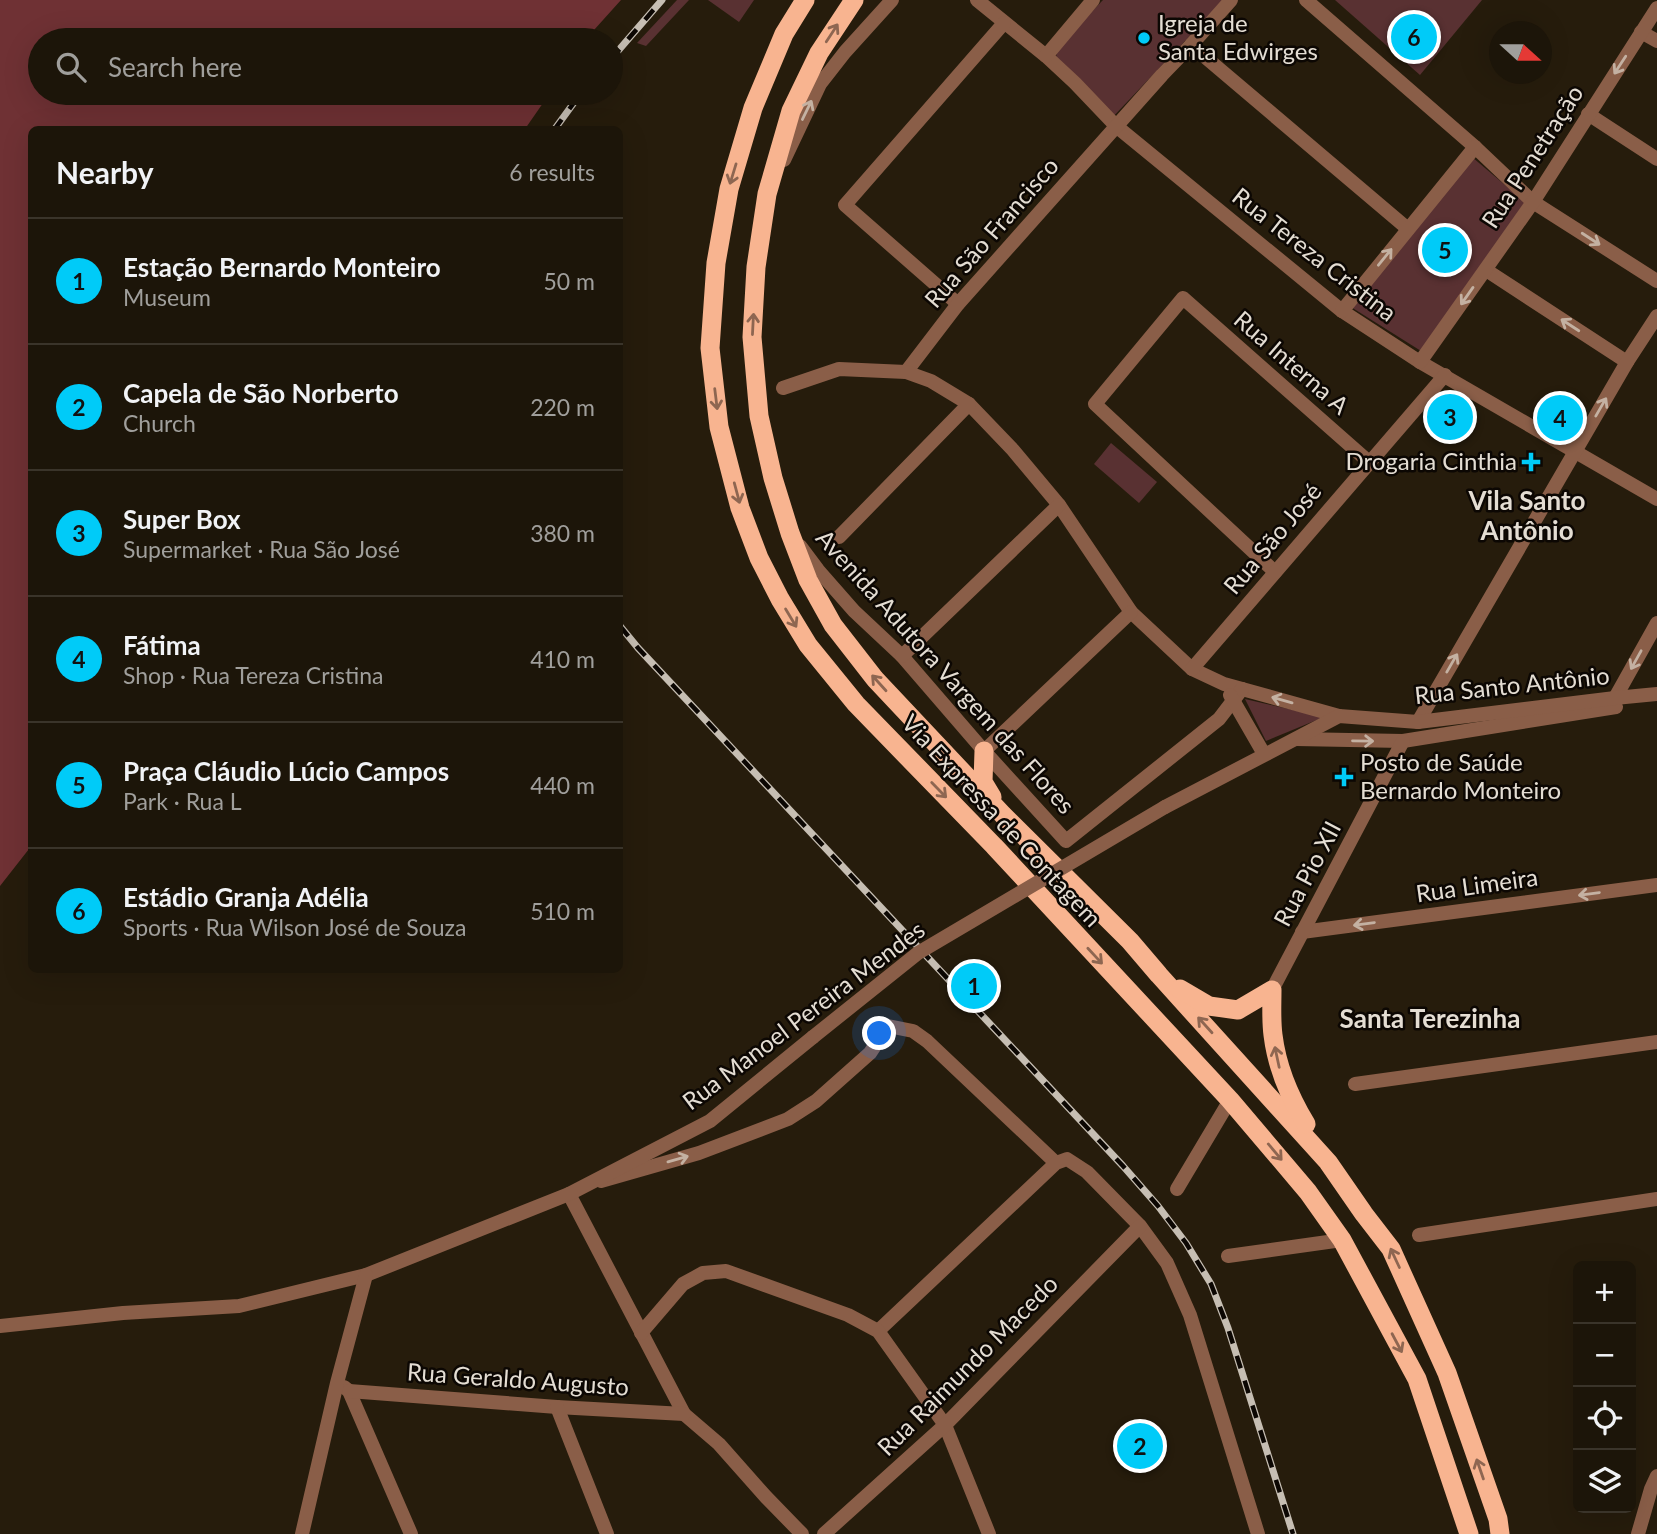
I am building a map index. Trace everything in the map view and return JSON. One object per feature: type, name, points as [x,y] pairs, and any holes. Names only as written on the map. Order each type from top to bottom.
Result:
[{"type":"highway","name":"Via Expressa de Contagem","points":[[805,0],[784,34],[753,108],[729,190],[716,263],[710,348],[719,428],[740,508],[759,558],[779,599],[808,645],[856,704],[994,846],[1230,1100],[1308,1192],[1342,1240],[1417,1379],[1469,1534]]},
{"type":"highway","name":"Via Expressa de Contagem","points":[[853,0],[819,53],[791,111],[767,194],[756,267],[752,337],[759,416],[770,466],[790,533],[808,580],[833,625],[875,679],[1003,815],[1130,941],[1328,1161]]},
{"type":"highway","points":[[984,751],[983,782],[1003,815]]},
{"type":"highway","points":[[1159,975],[1209,1006],[1238,1010],[1272,990],[1273,1034],[1281,1075],[1290,1098],[1328,1161],[1391,1249],[1447,1373],[1498,1519],[1500,1534]]},
{"type":"street","points":[[767,194],[820,84],[891,0]]},
{"type":"street","name":"Rua Tereza Cristina","points":[[977,0],[1075,83],[1116,126],[1342,311],[1420,362],[1657,499]]},
{"type":"street","points":[[1046,57],[1093,0]]},
{"type":"street","name":"Rua São Francisco","points":[[906,372],[958,304],[1231,0]]},
{"type":"street","points":[[1306,0],[1475,147],[1533,202],[1657,281]]},
{"type":"street","name":"Rua Penetração","points":[[1420,362],[1533,202],[1657,8]]},
{"type":"street","points":[[958,304],[845,205],[1004,23]]},
{"type":"street","points":[[1641,32],[1657,41]]},
{"type":"street","points":[[1191,45],[1408,229]]},
{"type":"street","points":[[1588,114],[1657,159]]},
{"type":"street","points":[[1342,311],[1475,147]]},
{"type":"street","points":[[1486,270],[1627,362]]},
{"type":"street","name":"Rua Interna A","points":[[1275,572],[1095,404],[1183,298],[1369,462]]},
{"type":"street","points":[[1418,722],[1627,362],[1657,316]]},
{"type":"street","points":[[783,388],[839,369],[906,372],[931,381],[969,404],[1013,450],[1059,505],[1131,612],[1192,670],[1224,684],[1339,716]]},
{"type":"street","name":"Rua São José","points":[[1192,670],[1445,375]]},
{"type":"street","points":[[839,537],[969,404]]},
{"type":"street","points":[[902,656],[1059,505]]},
{"type":"street","name":"Avenida Adutora Vargem das Flores","points":[[790,533],[854,611],[902,656],[1066,841],[1219,719],[1234,702]]},
{"type":"street","points":[[984,751],[1131,612]]},
{"type":"street","points":[[1615,702],[1657,623]]},
{"type":"street","points":[[1224,684],[1264,754]]},
{"type":"street","points":[[1234,702],[1242,689]]},
{"type":"street","name":"Rua Santo Antônio","points":[[1294,740],[1403,741],[1657,695]]},
{"type":"street","name":"Rua Santo Antônio","points":[[1264,754],[1339,716],[1418,722],[1615,702]]},
{"type":"street","name":"Rua Pio XII","points":[[1272,990],[1403,741]]},
{"type":"street","name":"Rua Manoel Pereira Mendes","points":[[0,1326],[123,1313],[239,1306],[366,1275],[569,1194],[710,1121],[918,953],[1165,807],[1264,754]]},
{"type":"street","name":"Rua Limeira","points":[[1303,932],[1657,885]]},
{"type":"street","name":"Rua Manoel Pereira Mendes","points":[[588,1184],[699,1153],[788,1119],[816,1101],[870,1053],[888,1026],[913,1031],[927,1041],[1056,1163]]},
{"type":"street","points":[[1354,1084],[1657,1042]]},
{"type":"street","points":[[1177,1189],[1230,1100]]},
{"type":"street","points":[[878,1331],[1056,1163],[1067,1159],[1087,1172],[1140,1226],[1167,1263],[1190,1315],[1258,1534]]},
{"type":"street","points":[[569,1194],[684,1413],[719,1444],[802,1534]]},
{"type":"street","points":[[1419,1235],[1657,1199]]},
{"type":"street","name":"Rua Raimundo Macedo","points":[[824,1534],[945,1425],[1140,1226]]},
{"type":"street","points":[[1228,1256],[1342,1240]]},
{"type":"street","points":[[641,1333],[684,1284],[703,1273],[726,1271],[848,1315],[878,1331],[945,1425],[989,1534]]},
{"type":"street","points":[[302,1534],[343,1387],[366,1275]]},
{"type":"street","points":[[343,1387],[411,1534]]},
{"type":"street","name":"Rua Geraldo Augusto","points":[[343,1387],[556,1407],[684,1413]]},
{"type":"street","points":[[556,1407],[607,1534]]},
{"type":"street","points":[[1638,1534],[1657,1476]]},
{"type":"shaded area","points":[[0,0],[621,0],[596,28],[28,28],[28,105],[542,105],[527,126],[28,126],[28,850],[0,886]]},
{"type":"shaded area","points":[[677,0],[689,0],[646,46],[637,43]]},
{"type":"shaded area","points":[[708,0],[754,0],[739,22]]},
{"type":"shaded area","points":[[1103,0],[1224,0],[1109,121],[1055,70],[1057,48]]},
{"type":"shaded area","points":[[1335,0],[1482,0],[1420,75]]},
{"type":"shaded area","points":[[1472,157],[1525,202],[1421,351],[1351,307]]},
{"type":"shaded area","points":[[1111,443],[1157,482],[1139,503],[1094,464]]},
{"type":"shaded area","points":[[1245,699],[1324,717],[1266,741]]},
{"type":"railway","points":[[623,45],[662,0]]},
{"type":"railway","points":[[557,126],[572,105]]},
{"type":"railway","points":[[623,630],[1123,1166],[1186,1243],[1211,1284],[1228,1328],[1293,1534]]},
{"type":"place","name":"Estádio Granja Adélia","points":[[1414,37]]},
{"type":"place","name":"Igreja de Santa Edwirges","points":[[1144,38]]},
{"type":"place","name":"Praça Cláudio Lúcio Campos","points":[[1445,250]]},
{"type":"place","name":"Super Box","points":[[1450,417]]},
{"type":"place","name":"Fátima","points":[[1560,418]]},
{"type":"place","name":"Drogaria Cinthia","points":[[1531,462]]},
{"type":"place","name":"Posto de Saúde Bernardo Monteiro","points":[[1344,777]]},
{"type":"place","name":"Estação Bernardo Monteiro","points":[[974,986]]},
{"type":"place","name":"Capela de São Norberto","points":[[1140,1446]]},
{"type":"district","name":"Vila Santo Antônio","points":[[1527,516]]},
{"type":"district","name":"Santa Terezinha","points":[[1430,1019]]}]
